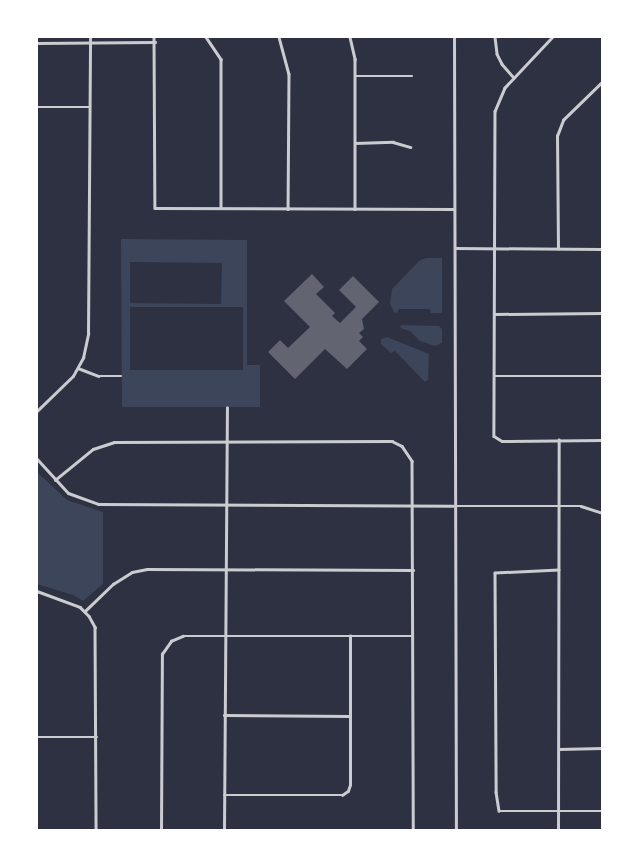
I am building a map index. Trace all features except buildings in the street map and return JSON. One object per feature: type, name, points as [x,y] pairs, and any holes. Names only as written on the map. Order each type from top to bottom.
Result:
[{"type":"street","points":[[37,410],[62,389],[78,368],[88,334],[90,37]]},
{"type":"street","points":[[154,37],[155,208],[454,209]]},
{"type":"street","points":[[206,37],[221,58],[221,208]]},
{"type":"street","points":[[279,37],[289,74],[288,209]]},
{"type":"street","points":[[350,37],[354,48],[355,76],[355,209]]},
{"type":"street","points":[[454,37],[453,506],[456,830]]},
{"type":"street","points":[[495,37],[497,54],[502,64],[514,78]]},
{"type":"street","points":[[553,37],[500,95],[496,111],[494,436],[497,438],[602,440]]},
{"type":"street","points":[[37,43],[155,42]]},
{"type":"street","points":[[355,76],[412,76]]},
{"type":"street","points":[[558,250],[557,136],[563,120],[602,83]]},
{"type":"street","points":[[37,107],[89,108]]},
{"type":"street","points":[[355,143],[394,142],[410,147]]},
{"type":"street","points":[[453,248],[558,250],[602,249]]},
{"type":"street","points":[[495,314],[602,313]]},
{"type":"street","points":[[78,368],[99,376],[121,376]]},
{"type":"street","points":[[495,376],[602,376]]},
{"type":"street","points":[[224,830],[227,408]]},
{"type":"street","points":[[558,830],[559,440]]},
{"type":"street","points":[[55,480],[93,449],[114,442],[392,441],[409,453],[412,461],[413,506],[413,830]]},
{"type":"street","points":[[37,459],[55,480],[78,498],[98,504],[582,506],[602,513]]},
{"type":"street","points":[[84,611],[113,584],[132,572],[147,569],[413,570]]},
{"type":"street","points":[[558,570],[495,573],[496,792],[498,811],[602,811]]},
{"type":"street","points":[[37,591],[69,601],[84,611],[96,634],[96,830]]},
{"type":"street","points":[[161,830],[162,654],[171,641],[183,636],[413,636]]},
{"type":"street","points":[[224,795],[344,794],[350,785],[350,636]]},
{"type":"street","points":[[224,715],[350,716]]},
{"type":"street","points":[[37,737],[97,737]]},
{"type":"street","points":[[559,749],[602,748]]},
{"type":"shaded area","points":[[121,239],[247,240],[247,365],[260,365],[260,407],[122,407]],"holes":[[[130,262],[222,263],[221,304],[130,303]],[[130,307],[243,307],[243,370],[130,370]]]},
{"type":"shaded area","points":[[426,258],[442,258],[442,313],[431,313],[430,309],[399,309],[397,313],[394,312],[390,304],[392,289],[420,260]]},
{"type":"shaded area","points":[[401,325],[439,326],[442,329],[442,343],[435,346],[420,341],[410,331],[400,328]]},
{"type":"shaded area","points":[[387,337],[429,354],[428,380],[425,382],[395,351],[391,353],[381,344],[381,339]]},
{"type":"shaded area","points":[[37,472],[67,500],[103,512],[103,584],[83,601],[73,595],[37,584]]}]
